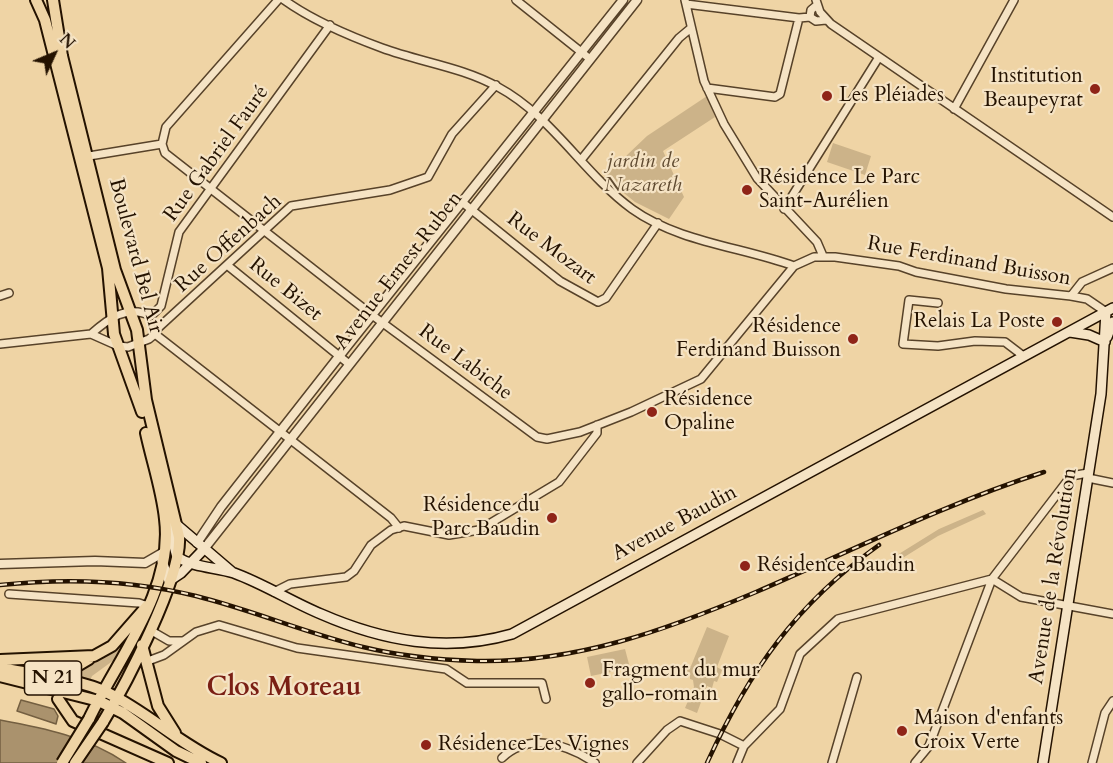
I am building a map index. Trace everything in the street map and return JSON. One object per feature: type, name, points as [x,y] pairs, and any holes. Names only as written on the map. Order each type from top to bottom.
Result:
[{"type":"main road","name":"Boulevard Bel Air","points":[[36,0],[44,17],[121,314],[165,518],[169,553]]},
{"type":"main road","name":"Boulevard Bel Air","points":[[53,0],[62,56],[115,270],[121,314],[137,330],[128,346],[146,400],[177,525],[169,553]]},
{"type":"main road","name":"Avenue Baudin","points":[[169,553],[190,564],[234,573],[366,632],[398,639],[453,644],[482,643],[512,634],[1022,355],[1109,310]]},
{"type":"main road","points":[[1105,342],[1109,310]]},
{"type":"main road","points":[[1105,342],[1113,322]]},
{"type":"main road","points":[[1067,332],[1089,335],[1105,342]]},
{"type":"main road","name":"Avenue de la Révolution","points":[[1043,763],[1101,394],[1105,342]]},
{"type":"main road","name":"Avenue Baudin","points":[[177,525],[234,573]]},
{"type":"main road","points":[[169,553],[201,546]]},
{"type":"main road","name":"Avenue Ernest Ruben","points":[[190,564],[201,546]]},
{"type":"main road","points":[[107,700],[169,553]]},
{"type":"main road","points":[[62,763],[144,647],[169,581],[169,553]]},
{"type":"main road","points":[[169,581],[190,564]]},
{"type":"main road","points":[[62,675],[112,646],[148,606]]},
{"type":"main road","points":[[148,661],[149,632]]},
{"type":"main road","points":[[136,634],[144,647],[158,706],[169,726],[183,742]]},
{"type":"main road","points":[[0,660],[94,656]]},
{"type":"main road","name":"N 21","points":[[0,668],[107,700]]},
{"type":"main road","name":"N 21","points":[[0,676],[69,695],[107,700]]},
{"type":"main road","points":[[69,695],[83,703],[93,717]]},
{"type":"main road","points":[[58,699],[73,721],[168,763]]},
{"type":"main road","points":[[107,700],[221,763]]},
{"type":"main road","points":[[107,700],[176,751],[201,763]]},
{"type":"main road","points":[[75,763],[93,717]]},
{"type":"street","points":[[88,156],[162,144],[166,127],[278,0]]},
{"type":"street","points":[[284,0],[298,10],[382,48],[472,74],[519,98],[543,119],[621,200],[658,223],[795,266]]},
{"type":"street","points":[[516,0],[590,59]]},
{"type":"street","name":"Avenue Ernest Ruben","points":[[201,546],[221,507],[623,0]]},
{"type":"street","name":"Avenue Ernest Ruben","points":[[201,546],[291,439],[637,0]]},
{"type":"street","points":[[954,109],[1014,0]]},
{"type":"street","points":[[274,592],[290,584],[346,577],[354,571],[371,545],[382,536],[399,528],[449,535],[479,530],[566,476],[597,433],[597,425],[701,379],[795,266],[805,259],[824,256],[817,242],[757,178],[724,124],[707,88],[685,2],[799,18],[810,17],[816,21],[826,20]]},
{"type":"street","points":[[810,17],[816,2],[826,20],[1113,217]]},
{"type":"street","points":[[707,88],[775,97],[780,94],[799,18]]},
{"type":"street","name":"Rue Gabriel Fauré","points":[[151,316],[161,306],[179,232],[330,25]]},
{"type":"street","points":[[581,160],[679,38],[691,28]]},
{"type":"street","points":[[784,209],[879,57]]},
{"type":"street","name":"Rue Offenbach","points":[[128,346],[156,331],[291,206],[390,190],[428,177],[452,134],[496,85]]},
{"type":"street","name":"Rue Labiche","points":[[162,144],[165,153],[372,315],[537,437],[547,439],[597,425]]},
{"type":"street","name":"Rue Mozart","points":[[462,202],[560,281],[598,303],[606,298],[658,223]]},
{"type":"street","name":"Rue Ferdinand Buisson","points":[[824,256],[899,266],[916,272],[1006,289],[1087,299],[1109,310]]},
{"type":"street","name":"Rue Bizet","points":[[228,265],[349,364]]},
{"type":"street","points":[[1071,296],[1083,282],[1113,268]]},
{"type":"street","points":[[0,296],[9,293]]},
{"type":"street","points":[[938,303],[909,300],[903,344],[938,346],[975,340],[1005,342],[1022,355]]},
{"type":"street","points":[[91,334],[121,314],[151,316],[156,331],[390,518],[399,528]]},
{"type":"street","points":[[0,344],[91,334],[128,346]]},
{"type":"street","points":[[915,763],[929,746],[992,579],[1071,476],[1088,476],[1113,483]]},
{"type":"street","points":[[0,564],[95,561],[145,563],[169,553]]},
{"type":"street","points":[[145,563],[159,574]]},
{"type":"street","points":[[737,763],[744,746],[780,709],[800,654],[838,619],[992,579],[1021,597],[1113,614]]},
{"type":"street","points":[[9,594],[139,603],[148,606]]},
{"type":"street","points":[[148,661],[164,655],[200,630],[219,626],[297,648],[446,669],[467,684],[542,683],[546,699]]},
{"type":"street","points":[[149,632],[169,641],[182,641]]},
{"type":"street","points":[[832,763],[857,677]]},
{"type":"street","points":[[1092,763],[1105,713],[1113,700]]},
{"type":"street","points":[[637,763],[668,730],[680,721],[720,734],[744,746]]},
{"type":"street","points":[[502,758],[511,750],[534,742],[543,742],[559,745],[596,763]]},
{"type":"green space","name":"jardin de Nazareth","points":[[707,96],[715,117],[663,151],[684,197],[669,219],[635,202],[604,177],[647,136]]},
{"type":"green space","points":[[833,143],[871,156],[865,175],[827,162]]},
{"type":"green space","points":[[983,510],[986,514],[938,536],[877,574],[873,570],[939,529]]},
{"type":"green space","points":[[707,627],[729,636],[717,667],[722,670],[712,688],[707,686],[697,713],[685,708],[694,687],[690,674],[685,669],[691,666]]},
{"type":"green space","points":[[131,629],[114,660],[92,676],[90,681],[66,676]]},
{"type":"green space","points":[[625,649],[630,668],[591,676],[587,657]]},
{"type":"shaded area","points":[[21,700],[54,709],[58,716],[56,724],[17,711]]},
{"type":"shaded area","points":[[0,720],[49,730],[81,740],[126,763],[0,763]]},
{"type":"railway","points":[[0,585],[74,581],[148,587],[196,596],[342,641],[391,653],[434,659],[514,660],[550,656],[620,642],[688,619],[756,592],[934,513],[1044,472]]},
{"type":"railway","points":[[707,763],[740,698],[778,642],[823,591],[879,545]]},
{"type":"place","name":"Institution Beaupeyrat","points":[[1095,89]]},
{"type":"place","name":"Les Pléiades","points":[[827,96]]},
{"type":"place","name":"Résidence Le Parc Saint-Aurélien","points":[[747,190]]},
{"type":"place","name":"Relais La Poste","points":[[1057,322]]},
{"type":"place","name":"Résidence Ferdinand Buisson","points":[[853,339]]},
{"type":"place","name":"Résidence Opaline","points":[[652,412]]},
{"type":"place","name":"Résidence du Parc Baudin","points":[[552,518]]},
{"type":"place","name":"Résidence Baudin","points":[[745,566]]},
{"type":"place","name":"Fragment du mur gallo-romain","points":[[590,683]]},
{"type":"place","name":"Maison d'enfants Croix Verte","points":[[902,731]]},
{"type":"place","name":"Résidence Les Vignes","points":[[426,745]]},
{"type":"district","name":"Clos Moreau","points":[[284,689]]}]
